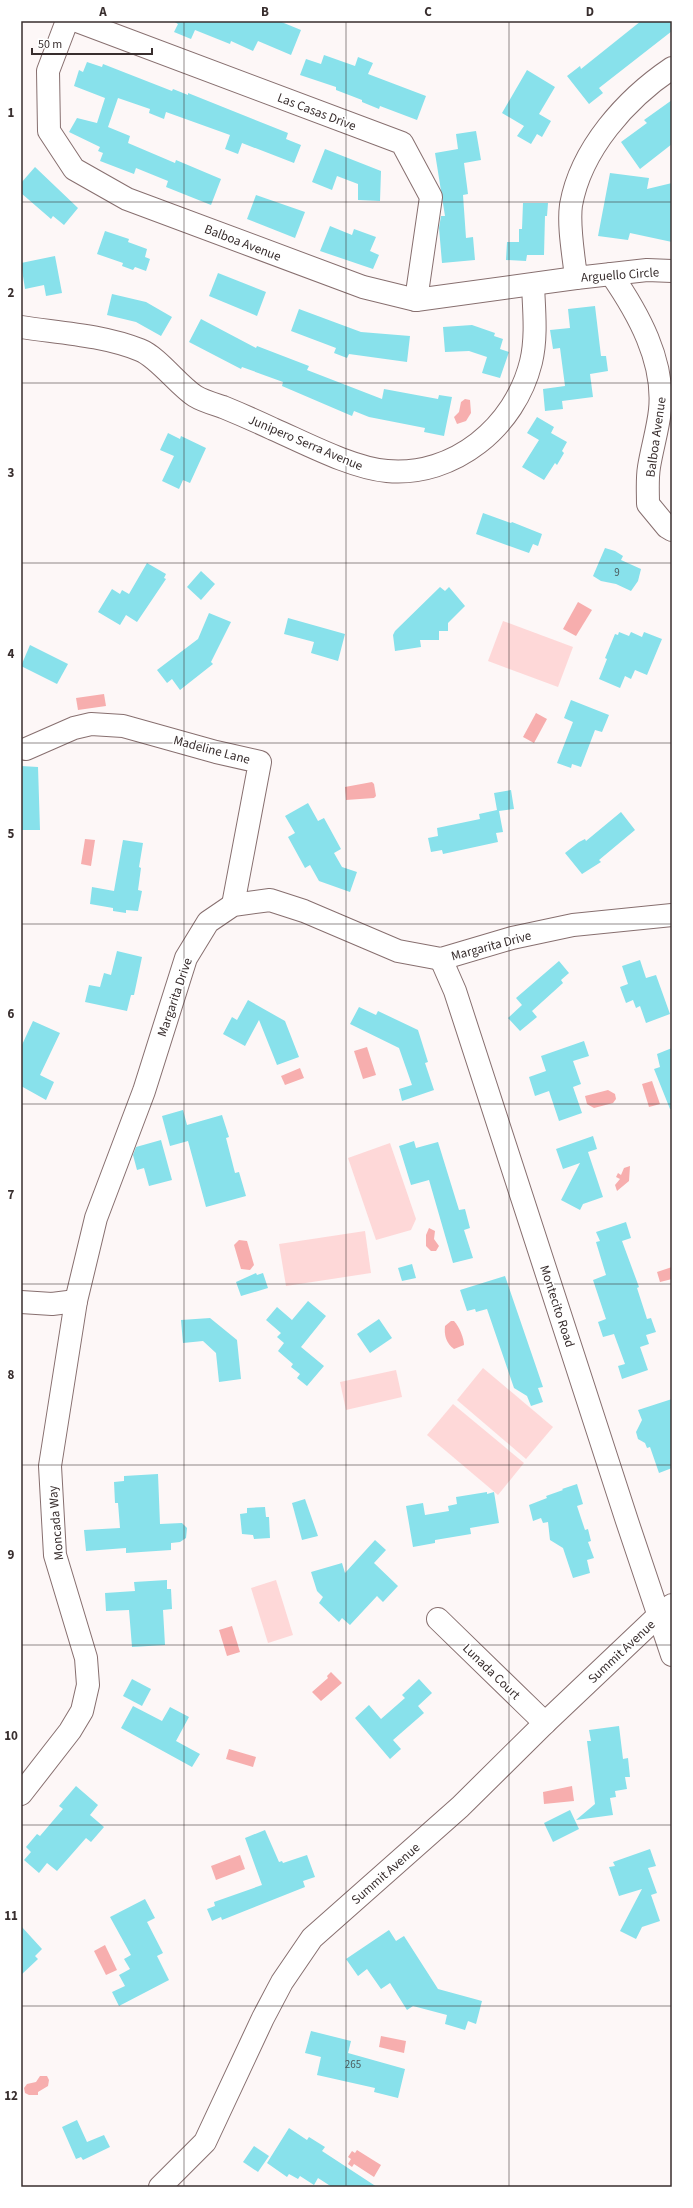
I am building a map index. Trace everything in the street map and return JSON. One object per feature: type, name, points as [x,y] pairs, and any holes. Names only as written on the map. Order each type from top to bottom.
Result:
[{"type":"street","name":"Balboa Avenue","points":[[67,21],[48,71],[49,131],[74,169],[127,199],[363,287],[416,300],[576,278]]},
{"type":"street","name":"Las Casas Drive","points":[[77,21],[402,143],[431,197],[416,300]]},
{"type":"street","name":"Arguello Circle","points":[[672,68],[658,78],[609,124],[584,167],[571,206],[576,278],[647,270],[672,271]]},
{"type":"street","name":"Balboa Avenue","points":[[611,274],[632,303],[655,358],[661,385],[660,410],[649,468],[648,504],[667,527],[672,530]]},
{"type":"street","name":"Junipero Serra Avenue","points":[[21,327],[103,338],[143,351],[195,396],[304,442],[363,466],[388,471],[424,469],[460,456],[483,440],[502,421],[514,406],[531,362],[535,330],[533,285]]},
{"type":"street","name":"Madeline Lane","points":[[26,749],[74,728],[91,724],[117,725],[260,762],[233,905]]},
{"type":"street","name":"Margarita Drive","points":[[76,1301],[96,1218],[144,1091],[186,958],[208,922],[233,905],[270,900],[304,911],[398,951],[441,959],[512,938],[572,925],[672,915]]},
{"type":"street","name":"Montecito Road","points":[[441,959],[455,991],[665,1610],[672,1655]]},
{"type":"street","points":[[21,1302],[52,1304],[76,1301]]},
{"type":"street","name":"Moncada Way","points":[[21,1794],[70,1732],[82,1711],[88,1685],[86,1658],[55,1555],[51,1473],[76,1301]]},
{"type":"street","name":"Summit Avenue","points":[[160,2187],[205,2142],[263,2018],[282,1982],[312,1938],[460,1807],[545,1722],[665,1610]]},
{"type":"street","name":"Lunada Court","points":[[438,1619],[545,1722]]},
{"type":"shaded area","points":[[465,399],[470,400],[471,413],[466,421],[457,424],[454,417],[459,412],[461,402]]},
{"type":"shaded area","points":[[578,602],[592,610],[576,636],[563,629]]},
{"type":"shaded area","points":[[503,621],[573,647],[558,687],[488,661]]},
{"type":"shaded area","points":[[104,694],[106,706],[78,710],[76,698]]},
{"type":"shaded area","points":[[536,713],[547,719],[534,743],[523,737]]},
{"type":"shaded area","points":[[372,782],[374,784],[376,796],[374,798],[346,800],[345,787]]},
{"type":"shaded area","points":[[85,839],[95,840],[91,866],[81,864]]},
{"type":"shaded area","points":[[367,1047],[376,1075],[363,1079],[354,1051]]},
{"type":"shaded area","points":[[300,1068],[304,1078],[285,1085],[281,1076]]},
{"type":"shaded area","points":[[652,1081],[660,1104],[649,1107],[642,1084]]},
{"type":"shaded area","points":[[608,1090],[615,1094],[616,1099],[613,1103],[594,1108],[587,1104],[585,1096]]},
{"type":"shaded area","points":[[390,1143],[416,1219],[411,1230],[376,1240],[348,1158]]},
{"type":"shaded area","points":[[630,1166],[629,1181],[617,1191],[615,1185],[620,1179],[616,1177],[618,1173],[621,1175],[624,1168]]},
{"type":"shaded area","points":[[429,1228],[435,1231],[434,1239],[439,1246],[436,1251],[431,1251],[426,1246],[426,1235]]},
{"type":"shaded area","points":[[365,1231],[371,1273],[286,1286],[279,1244]]},
{"type":"shaded area","points":[[239,1240],[247,1241],[254,1265],[250,1270],[241,1269],[234,1245]]},
{"type":"shaded area","points":[[672,1267],[672,1279],[660,1282],[657,1272]]},
{"type":"shaded area","points":[[451,1321],[454,1321],[458,1326],[464,1342],[464,1345],[454,1349],[447,1341],[445,1333],[445,1326]]},
{"type":"shaded area","points":[[483,1368],[553,1427],[526,1459],[457,1400]]},
{"type":"shaded area","points":[[396,1370],[402,1397],[346,1410],[340,1382]]},
{"type":"shaded area","points":[[453,1404],[524,1463],[498,1495],[427,1435]]},
{"type":"shaded area","points":[[276,1580],[293,1635],[268,1643],[251,1588]]},
{"type":"shaded area","points":[[232,1626],[240,1652],[227,1656],[219,1630]]},
{"type":"shaded area","points":[[331,1672],[342,1683],[321,1701],[312,1692],[328,1678],[327,1676]]},
{"type":"shaded area","points":[[229,1749],[256,1757],[253,1767],[226,1759]]},
{"type":"shaded area","points":[[572,1786],[574,1801],[544,1804],[543,1792]]},
{"type":"shaded area","points":[[240,1855],[245,1869],[216,1880],[211,1866]]},
{"type":"shaded area","points":[[105,1945],[117,1970],[106,1975],[94,1951]]},
{"type":"shaded area","points":[[381,2036],[406,2041],[404,2053],[379,2047]]},
{"type":"shaded area","points":[[40,2076],[47,2076],[49,2080],[48,2086],[38,2092],[38,2095],[29,2095],[25,2093],[24,2088],[27,2084],[36,2082]]},
{"type":"shaded area","points":[[357,2150],[381,2165],[374,2177],[354,2164],[352,2167],[348,2164],[351,2159],[348,2157],[352,2151],[355,2153]]},
{"type":"building","points":[[173,21],[279,21],[301,30],[291,55],[258,41],[253,51],[231,41],[230,44],[195,30],[191,39],[174,32],[178,24]]},
{"type":"building","points":[[641,21],[672,21],[672,31],[599,88],[603,93],[589,104],[567,76],[580,66],[581,69]]},
{"type":"building","points":[[324,55],[355,66],[358,57],[373,63],[368,74],[426,96],[417,120],[380,106],[379,109],[362,102],[362,100],[336,90],[336,87],[300,75],[306,59],[321,64]]},
{"type":"building","points":[[87,62],[102,67],[103,64],[172,91],[173,89],[188,95],[188,93],[288,133],[286,139],[301,145],[294,163],[242,143],[238,154],[225,149],[230,135],[166,112],[164,119],[149,113],[150,109],[118,98],[108,127],[130,136],[128,143],[175,163],[176,160],[221,179],[211,205],[166,187],[168,181],[136,168],[134,174],[100,161],[103,153],[98,151],[100,147],[69,132],[77,118],[97,123],[105,98],[74,86],[79,70],[83,72]]},
{"type":"building","points":[[527,70],[555,87],[539,114],[551,121],[542,137],[537,134],[531,144],[517,136],[524,126],[502,113]]},
{"type":"building","points":[[672,100],[672,144],[640,169],[621,142],[647,123],[644,120]]},
{"type":"building","points":[[476,131],[481,160],[464,163],[468,194],[463,195],[466,238],[473,237],[475,260],[442,263],[439,228],[441,216],[445,216],[435,153],[458,149],[456,134]]},
{"type":"building","points":[[325,149],[381,171],[380,201],[358,200],[358,184],[337,176],[332,190],[312,182]]},
{"type":"building","points":[[35,167],[78,208],[64,225],[53,216],[51,219],[21,193],[21,183]]},
{"type":"building","points":[[610,173],[649,178],[647,189],[672,183],[672,242],[630,233],[628,240],[598,236]]},
{"type":"building","points":[[256,195],[305,212],[295,238],[247,219]]},
{"type":"building","points":[[523,203],[548,203],[547,216],[545,216],[544,255],[527,255],[526,261],[506,260],[507,242],[519,242],[519,229],[522,229]]},
{"type":"building","points":[[330,226],[352,235],[354,229],[376,237],[370,251],[379,255],[373,269],[320,251]]},
{"type":"building","points":[[105,231],[129,239],[128,242],[147,249],[145,257],[150,259],[146,271],[135,267],[133,270],[122,266],[123,263],[97,254]]},
{"type":"building","points":[[55,256],[62,293],[46,296],[44,285],[25,289],[21,263]]},
{"type":"building","points":[[218,273],[266,292],[257,316],[209,296]]},
{"type":"building","points":[[112,294],[146,302],[172,317],[161,336],[136,322],[107,315]]},
{"type":"building","points":[[595,306],[601,356],[606,356],[608,371],[590,374],[593,397],[562,401],[563,409],[545,411],[543,389],[565,386],[560,348],[553,349],[550,330],[570,328],[568,309]]},
{"type":"building","points":[[299,309],[361,332],[410,336],[407,362],[349,354],[347,358],[334,353],[336,348],[291,331]]},
{"type":"building","points":[[201,319],[256,348],[257,346],[309,366],[307,370],[382,399],[384,389],[438,399],[439,395],[452,397],[444,436],[424,432],[425,428],[369,417],[354,411],[352,416],[282,386],[283,382],[242,367],[241,369],[189,342]]},
{"type":"building","points":[[472,325],[495,333],[494,336],[503,339],[500,349],[509,352],[500,378],[482,373],[487,357],[469,351],[445,352],[443,327]]},
{"type":"building","points":[[537,417],[554,427],[551,433],[567,442],[562,451],[564,453],[557,465],[555,463],[544,480],[522,467],[539,440],[527,433]]},
{"type":"building","points":[[168,433],[180,439],[181,436],[206,448],[190,483],[183,480],[179,489],[162,481],[174,456],[160,450]]},
{"type":"building","points":[[483,513],[511,523],[512,522],[542,534],[538,546],[533,544],[529,553],[476,534]]},
{"type":"building","points":[[605,548],[615,551],[623,556],[621,560],[641,569],[638,581],[631,591],[616,584],[601,581],[593,576]]},
{"type":"building","points":[[147,563],[166,574],[164,578],[166,579],[137,622],[126,615],[120,625],[98,612],[112,589],[120,594],[122,590],[129,594]]},
{"type":"building","points":[[201,571],[215,584],[201,600],[187,587]]},
{"type":"building","points":[[440,587],[445,591],[449,587],[465,606],[448,623],[448,631],[439,631],[439,640],[420,640],[421,647],[395,651],[393,635],[395,631]]},
{"type":"building","points":[[209,613],[231,622],[211,662],[213,664],[180,690],[172,679],[167,683],[157,670],[198,639]]},
{"type":"building","points":[[288,618],[345,634],[338,661],[311,653],[314,642],[284,634]]},
{"type":"building","points":[[619,632],[629,636],[631,632],[642,637],[644,632],[662,639],[647,675],[635,670],[631,679],[625,676],[620,688],[599,679],[607,659],[605,658],[615,634],[618,635]]},
{"type":"building","points":[[30,645],[68,664],[57,684],[21,666]]},
{"type":"building","points":[[571,700],[609,715],[602,732],[595,730],[581,767],[572,764],[571,768],[557,763],[573,722],[564,718]]},
{"type":"building","points":[[21,766],[38,767],[40,830],[21,830]]},
{"type":"building","points":[[511,790],[514,809],[499,811],[503,832],[496,833],[498,842],[443,854],[442,850],[431,852],[428,838],[438,836],[437,828],[480,819],[479,814],[497,810],[494,793]]},
{"type":"building","points":[[308,803],[318,821],[324,818],[341,849],[334,853],[342,867],[357,872],[350,892],[319,881],[310,865],[305,868],[288,837],[295,833],[285,816]]},
{"type":"building","points":[[621,812],[635,830],[599,860],[601,862],[582,874],[565,853],[579,842],[585,839],[586,841]]},
{"type":"building","points":[[123,840],[143,843],[139,867],[141,868],[138,890],[142,891],[138,911],[126,910],[126,913],[113,911],[113,908],[90,904],[92,887],[114,891]]},
{"type":"building","points":[[117,951],[142,957],[134,995],[131,995],[127,1011],[85,1002],[89,985],[100,987],[104,973],[111,975]]},
{"type":"building","points":[[640,960],[646,978],[656,975],[670,1014],[646,1023],[640,1006],[636,1008],[633,1000],[626,1003],[620,987],[628,984],[622,966]]},
{"type":"building","points":[[559,961],[569,973],[561,980],[563,983],[532,1011],[537,1017],[520,1031],[508,1018],[522,1005],[516,998]]},
{"type":"building","points":[[248,1000],[285,1021],[299,1057],[277,1065],[259,1020],[245,1046],[223,1034],[232,1017],[237,1020]]},
{"type":"building","points":[[359,1007],[376,1015],[378,1011],[418,1030],[428,1062],[425,1063],[434,1090],[402,1101],[399,1089],[412,1085],[399,1048],[350,1024]]},
{"type":"building","points":[[33,1021],[60,1033],[40,1075],[54,1082],[46,1100],[21,1086],[21,1047]]},
{"type":"building","points":[[584,1041],[589,1056],[573,1061],[581,1084],[573,1087],[582,1113],[559,1121],[549,1091],[535,1096],[529,1077],[546,1071],[541,1056]]},
{"type":"building","points":[[672,1048],[672,1109],[670,1109],[654,1069],[660,1067],[657,1054]]},
{"type":"building","points":[[183,1110],[187,1125],[222,1115],[229,1137],[226,1138],[235,1173],[239,1172],[246,1196],[206,1207],[188,1141],[170,1146],[162,1116]]},
{"type":"building","points":[[593,1136],[597,1149],[588,1152],[603,1197],[583,1204],[580,1210],[561,1200],[580,1163],[563,1169],[556,1149]]},
{"type":"building","points":[[161,1140],[172,1180],[149,1186],[144,1168],[137,1170],[133,1155],[136,1147]]},
{"type":"building","points":[[414,1141],[416,1148],[438,1142],[459,1210],[465,1209],[470,1228],[464,1230],[473,1258],[453,1263],[429,1180],[411,1185],[399,1146]]},
{"type":"building","points":[[626,1222],[631,1238],[622,1241],[639,1287],[637,1288],[647,1319],[651,1318],[656,1332],[646,1335],[649,1344],[640,1347],[648,1370],[622,1379],[618,1366],[625,1364],[614,1334],[603,1337],[598,1322],[606,1319],[593,1280],[606,1275],[596,1242],[600,1241],[596,1232]]},
{"type":"building","points":[[412,1264],[416,1278],[402,1281],[398,1268]]},
{"type":"building","points":[[256,1273],[257,1275],[263,1273],[268,1288],[241,1296],[236,1282]]},
{"type":"building","points":[[505,1276],[543,1387],[538,1388],[543,1402],[531,1406],[527,1396],[514,1388],[487,1309],[476,1312],[475,1309],[467,1311],[460,1290]]},
{"type":"building","points":[[308,1301],[326,1316],[301,1347],[324,1366],[307,1386],[297,1378],[300,1374],[291,1367],[293,1364],[278,1351],[284,1343],[277,1337],[281,1333],[266,1320],[277,1307],[292,1320]]},
{"type":"building","points":[[210,1318],[237,1340],[241,1379],[219,1382],[216,1353],[203,1341],[183,1343],[181,1320]]},
{"type":"building","points":[[379,1319],[392,1338],[370,1353],[357,1334]]},
{"type":"building","points":[[672,1399],[672,1468],[659,1473],[650,1447],[647,1448],[645,1443],[638,1439],[636,1432],[642,1420],[638,1410]]},
{"type":"building","points":[[158,1474],[160,1524],[182,1523],[187,1528],[186,1538],[180,1542],[171,1543],[171,1550],[126,1553],[126,1548],[86,1551],[84,1530],[120,1528],[118,1503],[115,1503],[114,1482],[124,1481],[124,1476]]},
{"type":"building","points":[[577,1484],[583,1504],[577,1506],[585,1530],[588,1529],[591,1541],[588,1542],[594,1558],[587,1560],[590,1573],[573,1578],[563,1548],[550,1540],[548,1522],[543,1523],[541,1518],[533,1521],[529,1505],[547,1498],[546,1496],[563,1490],[562,1489]]},
{"type":"building","points":[[487,1492],[487,1494],[494,1492],[499,1523],[470,1528],[471,1534],[435,1540],[435,1543],[413,1547],[406,1506],[423,1503],[425,1515],[449,1511],[448,1506],[457,1504],[456,1497]]},
{"type":"building","points":[[305,1499],[318,1536],[302,1540],[292,1503]]},
{"type":"building","points":[[265,1507],[266,1517],[269,1517],[270,1538],[254,1539],[253,1535],[242,1534],[240,1514],[247,1513],[247,1508]]},
{"type":"building","points":[[375,1540],[386,1550],[374,1563],[398,1586],[383,1602],[377,1596],[350,1625],[342,1618],[339,1622],[319,1603],[323,1597],[317,1591],[311,1572],[342,1563],[345,1573]]},
{"type":"building","points":[[167,1580],[167,1589],[171,1589],[172,1609],[163,1610],[165,1645],[132,1647],[129,1610],[106,1611],[105,1593],[135,1591],[134,1582]]},
{"type":"building","points":[[132,1679],[151,1689],[142,1706],[123,1696]]},
{"type":"building","points":[[419,1679],[432,1693],[418,1706],[424,1713],[393,1740],[401,1749],[390,1759],[355,1718],[369,1705],[381,1719],[405,1698],[402,1695]]},
{"type":"building","points":[[133,1706],[162,1721],[170,1707],[189,1717],[176,1741],[200,1754],[192,1767],[121,1728]]},
{"type":"building","points":[[619,1726],[623,1759],[628,1758],[630,1777],[625,1777],[627,1789],[615,1791],[616,1797],[610,1798],[613,1815],[576,1820],[595,1804],[587,1741],[591,1741],[589,1730]]},
{"type":"building","points":[[76,1786],[98,1805],[90,1815],[104,1827],[91,1842],[86,1838],[57,1871],[47,1863],[39,1873],[24,1860],[31,1852],[26,1847],[37,1834],[40,1836],[63,1809],[59,1806]]},
{"type":"building","points":[[570,1810],[579,1829],[553,1842],[544,1823]]},
{"type":"building","points":[[265,1830],[279,1862],[282,1861],[283,1863],[307,1855],[315,1877],[303,1881],[305,1887],[222,1920],[221,1917],[212,1921],[207,1909],[215,1906],[214,1902],[262,1885],[245,1838]]},
{"type":"building","points":[[650,1849],[656,1866],[648,1868],[657,1893],[651,1895],[660,1921],[642,1927],[636,1939],[620,1931],[642,1889],[619,1896],[609,1867],[615,1866],[613,1862]]},
{"type":"building","points":[[145,1899],[155,1918],[147,1922],[163,1953],[157,1956],[169,1980],[119,2006],[112,1992],[125,1986],[119,1975],[130,1969],[124,1959],[131,1955],[110,1917]]},
{"type":"building","points":[[21,1926],[42,1949],[35,1956],[38,1959],[21,1975]]},
{"type":"building","points":[[389,1930],[396,1941],[404,1936],[438,1989],[482,2001],[476,2024],[468,2021],[465,2030],[445,2024],[447,2015],[413,2006],[407,2010],[390,1983],[381,1989],[367,1969],[358,1976],[346,1959]]},
{"type":"building","points":[[311,2031],[351,2041],[348,2053],[405,2069],[398,2098],[374,2092],[375,2088],[317,2075],[321,2057],[305,2053]]},
{"type":"building","points":[[77,2120],[87,2142],[104,2135],[110,2147],[83,2160],[81,2157],[76,2159],[62,2127]]},
{"type":"building","points":[[289,2128],[307,2140],[309,2137],[325,2147],[322,2151],[377,2187],[332,2187],[318,2178],[314,2185],[300,2176],[298,2179],[289,2174],[287,2177],[267,2163]]},
{"type":"building","points":[[254,2146],[269,2156],[258,2172],[243,2162]]}]
